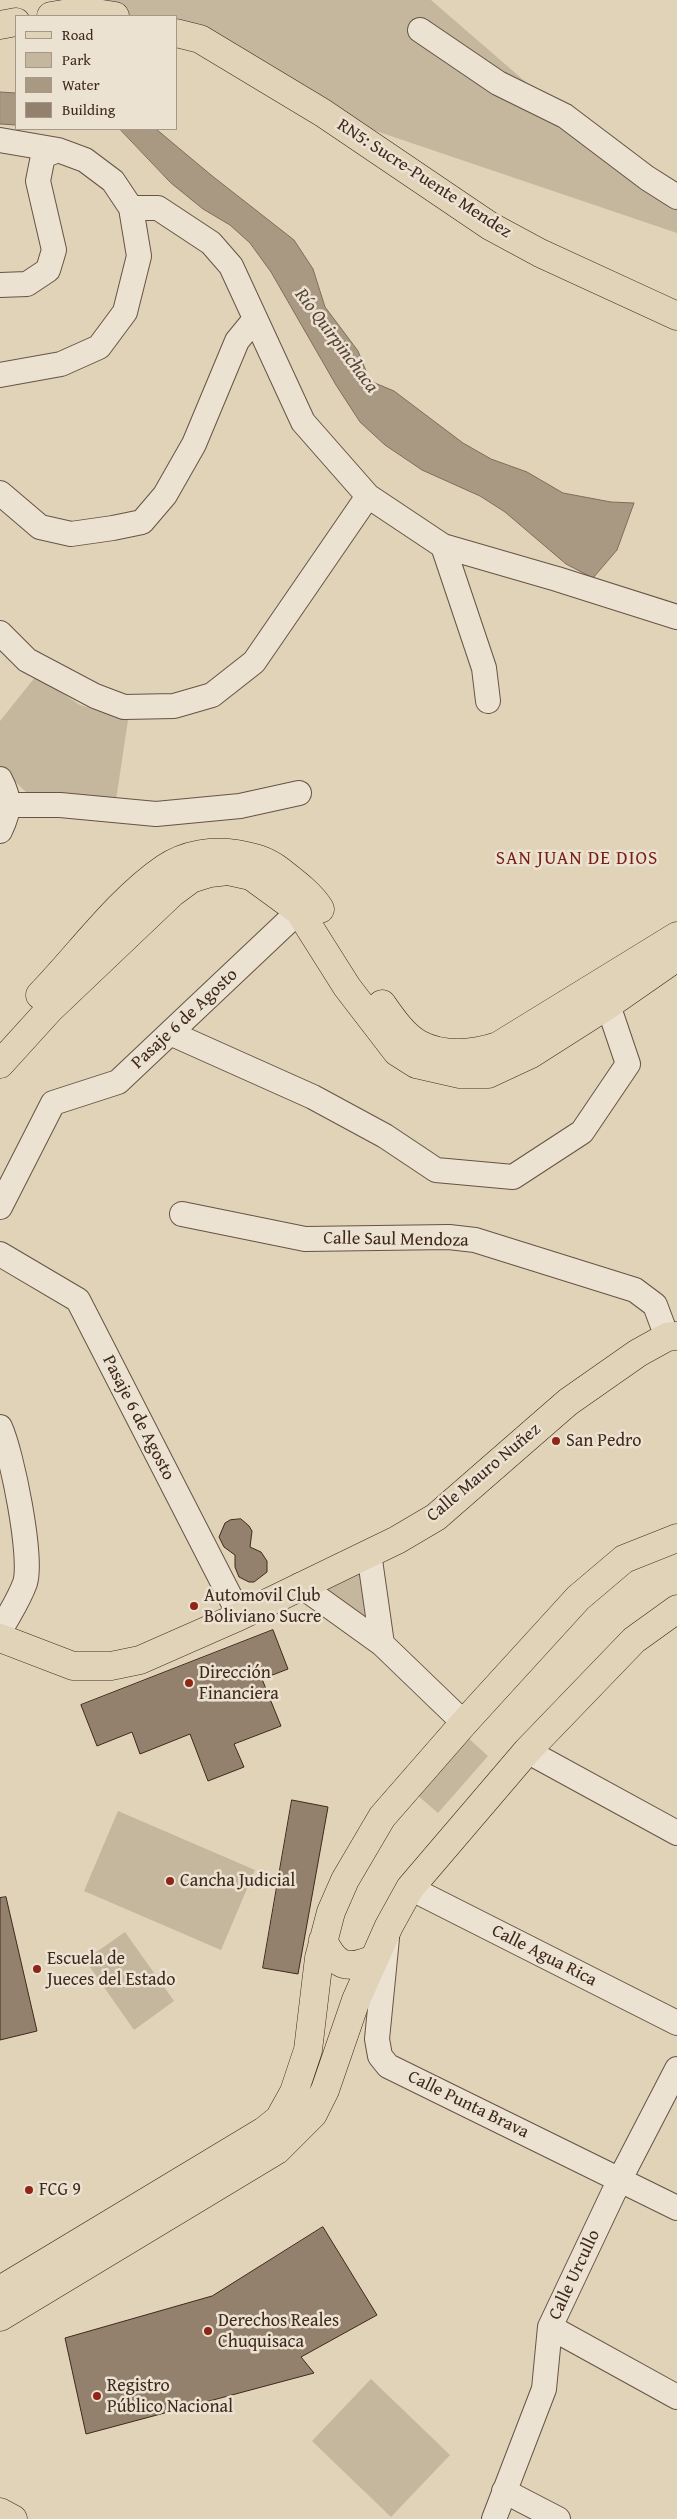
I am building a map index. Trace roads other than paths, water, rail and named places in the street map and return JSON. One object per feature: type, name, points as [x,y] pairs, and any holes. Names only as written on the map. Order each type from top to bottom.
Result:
[{"type":"main road","points":[[57,15],[82,11],[108,15]]},
{"type":"main road","points":[[0,25],[15,22]]},
{"type":"main road","name":"RN5: Sucre-Puente Mendez","points":[[178,34],[200,39],[323,113],[490,226],[540,253],[677,316]]},
{"type":"main road","points":[[0,1036],[61,973],[109,918],[142,888],[166,868],[206,852],[223,851],[254,856],[270,864],[290,878],[318,906],[357,969],[392,1019],[418,1044],[461,1054],[498,1046],[677,936]]},
{"type":"main road","points":[[0,1064],[50,1010],[172,893],[192,879],[210,873],[228,871],[251,876],[299,911],[317,936],[347,987],[397,1052],[416,1064],[460,1074],[488,1074],[531,1054],[608,1005],[677,957]]},
{"type":"main road","name":"Calle Mauro Nuñez","points":[[0,1638],[73,1666],[111,1666],[140,1660],[240,1616],[300,1585],[397,1540],[436,1516],[568,1402],[638,1353],[674,1335]]},
{"type":"main road","points":[[270,2141],[279,2119],[294,2092],[308,2050],[323,1940],[331,1912],[345,1880],[382,1817],[464,1723],[578,1598],[624,1559],[677,1538]]},
{"type":"main road","points":[[0,2318],[117,2233],[313,2114],[325,2090],[346,2028],[388,1926],[410,1888],[527,1751],[634,1640],[677,1609]]},
{"type":"main road","points":[[323,1940],[329,1953],[336,1961],[366,1980]]},
{"type":"main road","points":[[312,2017],[320,2008],[327,2005],[334,2006],[341,2014],[346,2028]]},
{"type":"main road","points":[[0,2290],[117,2233]]},
{"type":"main road","points":[[0,2512],[13,2519]]},
{"type":"street","points":[[99,0],[120,15]]},
{"type":"street","points":[[420,30],[498,83],[565,116],[647,178],[677,197]]},
{"type":"street","points":[[0,140],[58,150],[86,160],[113,180],[131,208],[139,256],[125,312],[99,347],[61,364],[0,375]]},
{"type":"street","points":[[0,285],[27,284],[48,270],[54,250],[38,181],[43,156],[58,150]]},
{"type":"street","points":[[131,208],[158,208],[211,243],[231,266],[303,422],[368,496],[443,546],[557,579],[677,618]]},
{"type":"street","points":[[0,493],[40,527],[71,534],[142,522],[165,495],[194,444],[237,341],[256,319]]},
{"type":"street","points":[[0,633],[27,660],[95,696],[124,707],[174,706],[212,695],[254,662],[368,496]]},
{"type":"street","points":[[443,546],[484,668],[488,701]]},
{"type":"street","points":[[0,779],[8,794],[8,814],[0,831]]},
{"type":"street","points":[[8,805],[60,805],[156,814],[240,806],[299,793]]},
{"type":"street","name":"Pasaje 6 de Agosto","points":[[0,1207],[53,1103],[118,1082],[299,911]]},
{"type":"street","points":[[170,1034],[313,1097],[385,1136],[436,1170],[513,1177],[582,1132],[628,1064],[608,1005]]},
{"type":"street","name":"Calle Saul Mendoza","points":[[182,1214],[305,1238],[449,1237],[474,1240],[635,1290],[655,1305],[674,1335]]},
{"type":"street","name":"Pasaje 6 de Agosto","points":[[0,1254],[78,1300],[240,1616]]},
{"type":"street","points":[[0,1427],[12,1463],[27,1557],[25,1582],[0,1632]]},
{"type":"street","points":[[369,1553],[382,1644]]},
{"type":"street","points":[[300,1585],[382,1644],[464,1723]]},
{"type":"street","points":[[527,1751],[677,1833]]},
{"type":"street","name":"Calle Agua Rica","points":[[410,1888],[677,2023]]},
{"type":"street","name":"Calle Punta Brava","points":[[388,1926],[366,1980],[380,2056],[388,2066],[677,2208]]},
{"type":"street","name":"Calle Urcullo","points":[[494,2519],[544,2389],[550,2327],[620,2179],[677,2070]]},
{"type":"street","points":[[550,2327],[677,2397]]},
{"type":"street","points":[[504,2490],[558,2519]]},
{"type":"water","points":[[0,92],[15,93],[15,125],[0,124]]},
{"type":"water","name":"Río Quirpinchaca","points":[[121,130],[157,130],[294,240],[313,269],[325,307],[358,351],[370,381],[394,391],[463,443],[491,459],[527,472],[563,493],[611,502],[634,503],[617,550],[593,578],[566,564],[505,512],[480,496],[422,470],[385,445],[360,422],[336,385],[271,272],[250,243],[230,225],[203,209],[171,183]]},
{"type":"place","name":"San Pedro","points":[[556,1441]]},
{"type":"place","name":"Automovil Club Boliviano Sucre","points":[[194,1606]]},
{"type":"place","name":"Dirección Financiera","points":[[189,1683]]},
{"type":"place","name":"Cancha Judicial","points":[[170,1881]]},
{"type":"place","name":"Escuela de Jueces del Estado","points":[[37,1969]]},
{"type":"place","name":"FCG 9","points":[[29,2190]]},
{"type":"place","name":"Derechos Reales Chuquisaca","points":[[208,2331]]},
{"type":"place","name":"Registro Público Nacional","points":[[97,2396]]},
{"type":"district","name":"SAN JUAN DE DIOS","points":[[577,859]]}]
